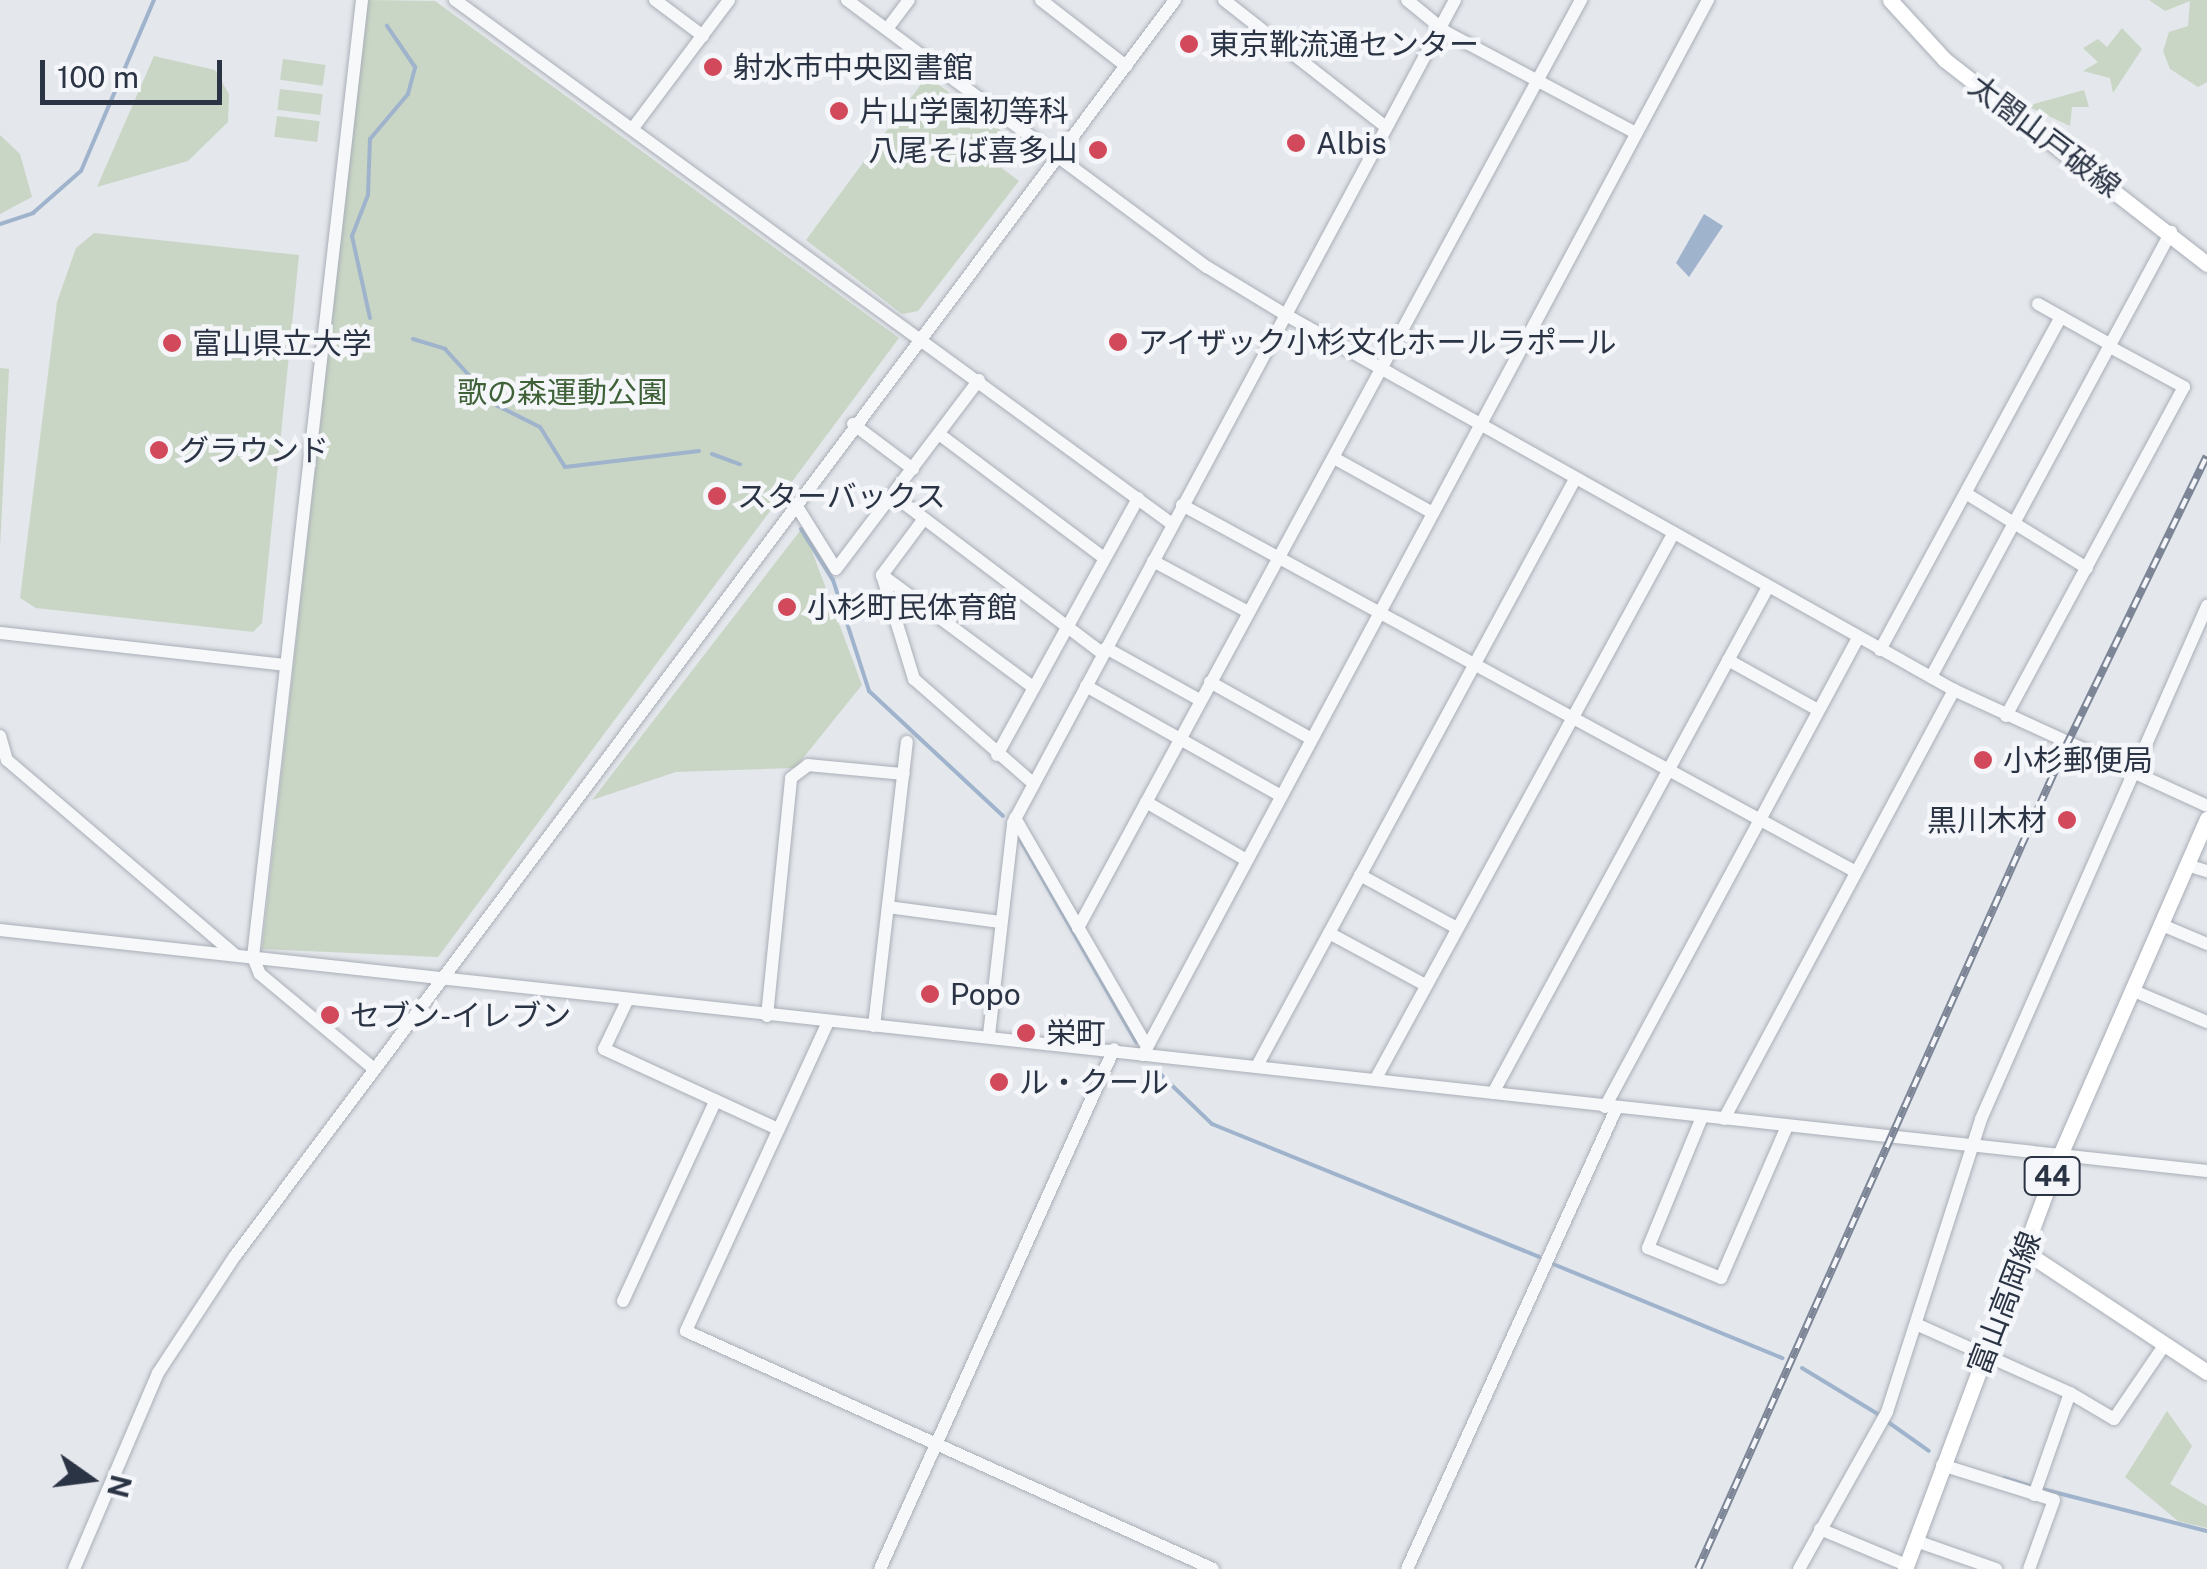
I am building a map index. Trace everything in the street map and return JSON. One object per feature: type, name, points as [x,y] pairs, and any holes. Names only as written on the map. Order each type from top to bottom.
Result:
[{"type":"main road","name":"太閤山戸破線","points":[[1890,0],[1945,60],[2172,232],[2207,264]]},
{"type":"main road","name":"富山高岡線","points":[[1906,1567],[2060,1156],[2207,820]]},
{"type":"main road","points":[[2024,1250],[2161,1350],[2207,1372]]},
{"type":"street","points":[[362,0],[253,957],[260,974],[373,1068]]},
{"type":"street","points":[[457,0],[1172,524]]},
{"type":"street","points":[[655,0],[703,36]]},
{"type":"street","points":[[633,128],[729,0]]},
{"type":"street","points":[[847,0],[1058,160],[1286,315],[1574,481],[1954,690],[2207,806]]},
{"type":"street","points":[[887,29],[909,0]]},
{"type":"street","points":[[1041,0],[1126,66]]},
{"type":"street","points":[[74,1569],[158,1373],[373,1068],[796,505],[918,336],[1058,160],[1176,0]]},
{"type":"street","points":[[1224,0],[1386,126]]},
{"type":"street","points":[[1408,0],[1441,25],[1636,133]]},
{"type":"street","points":[[989,1035],[1000,922],[1016,818],[1455,0]]},
{"type":"street","points":[[1078,928],[1581,0]]},
{"type":"street","points":[[1144,1049],[1308,737],[1708,0]]},
{"type":"street","points":[[1931,677],[2172,232]]},
{"type":"street","points":[[2006,716],[2184,387],[2038,304]]},
{"type":"street","points":[[1880,650],[2061,317]]},
{"type":"street","points":[[796,505],[836,569],[979,380]]},
{"type":"street","points":[[853,424],[913,468]]},
{"type":"street","points":[[939,434],[1104,558]]},
{"type":"street","points":[[1334,458],[1431,512]]},
{"type":"street","points":[[1257,1066],[1574,481]]},
{"type":"street","points":[[1966,494],[2017,520],[2087,568]]},
{"type":"street","points":[[893,495],[1066,627],[1200,700]]},
{"type":"street","points":[[997,755],[1138,498]]},
{"type":"street","points":[[1182,505],[1856,872]]},
{"type":"street","points":[[882,576],[924,520]]},
{"type":"street","points":[[1374,1080],[1672,536]]},
{"type":"street","points":[[1153,560],[1248,612]]},
{"type":"street","points":[[882,576],[1034,688]]},
{"type":"street","points":[[882,576],[914,679],[1034,784]]},
{"type":"street","points":[[1493,1093],[1768,588]]},
{"type":"street","points":[[1798,1569],[1884,1417],[1976,1148],[2207,606]]},
{"type":"street","points":[[0,634],[285,665]]},
{"type":"street","points":[[1407,1569],[1611,1107],[1858,638]]},
{"type":"street","points":[[1728,660],[1818,710]]},
{"type":"street","points":[[1210,682],[1308,737]]},
{"type":"street","points":[[1086,686],[1278,794]]},
{"type":"street","points":[[1724,1119],[1954,690]]},
{"type":"street","points":[[0,736],[7,760],[235,955]]},
{"type":"street","points":[[874,1026],[907,742]]},
{"type":"street","points":[[767,1016],[791,778],[808,765],[904,774]]},
{"type":"street","points":[[1146,802],[1243,858]]},
{"type":"street","points":[[1016,818],[1144,1049]]},
{"type":"street","points":[[2188,865],[2207,872]]},
{"type":"street","points":[[1360,875],[1457,928]]},
{"type":"street","points":[[888,907],[1000,922]]},
{"type":"street","points":[[2162,924],[2207,944]]},
{"type":"street","points":[[0,930],[253,957],[447,972],[627,1001],[1144,1049],[1611,1107],[2207,1170]]},
{"type":"street","points":[[1329,933],[1425,986]]},
{"type":"street","points":[[2134,991],[2207,1022]]},
{"type":"street","points":[[627,1001],[604,1049],[778,1129]]},
{"type":"street","points":[[828,1022],[686,1332],[1213,1569]]},
{"type":"street","points":[[880,1569],[1114,1049]]},
{"type":"street","points":[[623,1301],[716,1100]]},
{"type":"street","points":[[1702,1117],[1648,1248],[1721,1278],[1787,1126]]},
{"type":"street","points":[[1918,1325],[2070,1392],[2114,1419],[2161,1350]]},
{"type":"street","points":[[2034,1495],[2070,1392]]},
{"type":"street","points":[[1942,1466],[2054,1500],[2028,1569]]},
{"type":"street","points":[[1820,1529],[1906,1567]]},
{"type":"street","points":[[1916,1541],[1996,1569]]},
{"type":"green space","name":"歌の森運動公園","points":[[367,0],[435,1],[899,338],[438,957],[262,949]]},
{"type":"green space","points":[[2149,0],[2207,0],[2207,82],[2198,87],[2170,69],[2163,51],[2169,32],[2188,26],[2190,1],[2165,11]]},
{"type":"green space","points":[[2122,28],[2142,49],[2113,93],[2110,78],[2083,71],[2098,62],[2083,48],[2098,39],[2107,47]]},
{"type":"green space","points":[[154,56],[215,70],[229,94],[228,122],[188,161],[97,187]]},
{"type":"green space","points":[[283,59],[326,65],[323,86],[280,80]]},
{"type":"green space","points":[[927,76],[1016,142],[999,166],[1019,181],[918,311],[902,314],[806,240]]},
{"type":"green space","points":[[280,89],[323,94],[320,115],[277,110]]},
{"type":"green space","points":[[2084,90],[2089,107],[2072,107],[2070,126],[2027,106]]},
{"type":"green space","points":[[277,116],[320,121],[317,142],[274,137]]},
{"type":"green space","points":[[0,135],[20,154],[32,197],[0,214]]},
{"type":"green space","name":"グラウンド","points":[[94,233],[299,255],[262,623],[253,632],[36,608],[20,598],[57,302],[76,248]]},
{"type":"green space","points":[[0,368],[9,369],[0,548]]},
{"type":"green space","name":"小杉町民体育館","points":[[803,527],[862,685],[795,768],[676,772],[592,800]]},
{"type":"green space","points":[[2167,1411],[2192,1446],[2170,1484],[2207,1506],[2207,1528],[2178,1521],[2125,1477]]},
{"type":"water","points":[[1704,214],[1723,226],[1689,277],[1676,263]]},
{"type":"waterway","points":[[0,224],[33,213],[81,171],[154,0]]},
{"type":"waterway","points":[[370,318],[352,236],[368,195],[370,139],[408,94],[415,67],[387,26]]},
{"type":"waterway","points":[[413,339],[445,349],[496,405],[540,427],[565,467],[699,451]]},
{"type":"waterway","points":[[712,454],[740,464]]},
{"type":"waterway","points":[[801,529],[833,580],[869,691],[1003,816]]},
{"type":"waterway","points":[[1021,841],[1136,1042]]},
{"type":"waterway","points":[[1156,1070],[1212,1124],[1539,1257]]},
{"type":"waterway","points":[[1553,1264],[1782,1358]]},
{"type":"waterway","points":[[1802,1368],[1881,1416]]},
{"type":"waterway","points":[[1888,1422],[1929,1451]]},
{"type":"waterway","points":[[2004,1478],[2033,1487]]},
{"type":"waterway","points":[[2042,1489],[2207,1531]]},
{"type":"railway","points":[[1698,1569],[2066,746],[2207,456]]},
{"type":"place","name":"東京靴流通センター","points":[[1189,44]]},
{"type":"place","name":"射水市中央図書館","points":[[713,67]]},
{"type":"place","name":"片山学園初等科","points":[[839,111]]},
{"type":"place","name":"Albis","points":[[1296,143]]},
{"type":"place","name":"八尾そば喜多山","points":[[1098,150]]},
{"type":"place","name":"アイザック小杉文化ホールラポール","points":[[1118,342]]},
{"type":"place","name":"富山県立大学","points":[[172,343]]},
{"type":"place","name":"グラウンド","points":[[159,450]]},
{"type":"place","name":"スターバックス","points":[[717,496]]},
{"type":"place","name":"小杉町民体育館","points":[[787,607]]},
{"type":"place","name":"小杉郵便局","points":[[1983,760]]},
{"type":"place","name":"黒川木材","points":[[2067,820]]},
{"type":"place","name":"Popo","points":[[930,994]]},
{"type":"place","name":"セブン-イレブン","points":[[330,1015]]},
{"type":"place","name":"栄町","points":[[1026,1033]]},
{"type":"place","name":"ル・クール","points":[[999,1082]]}]
